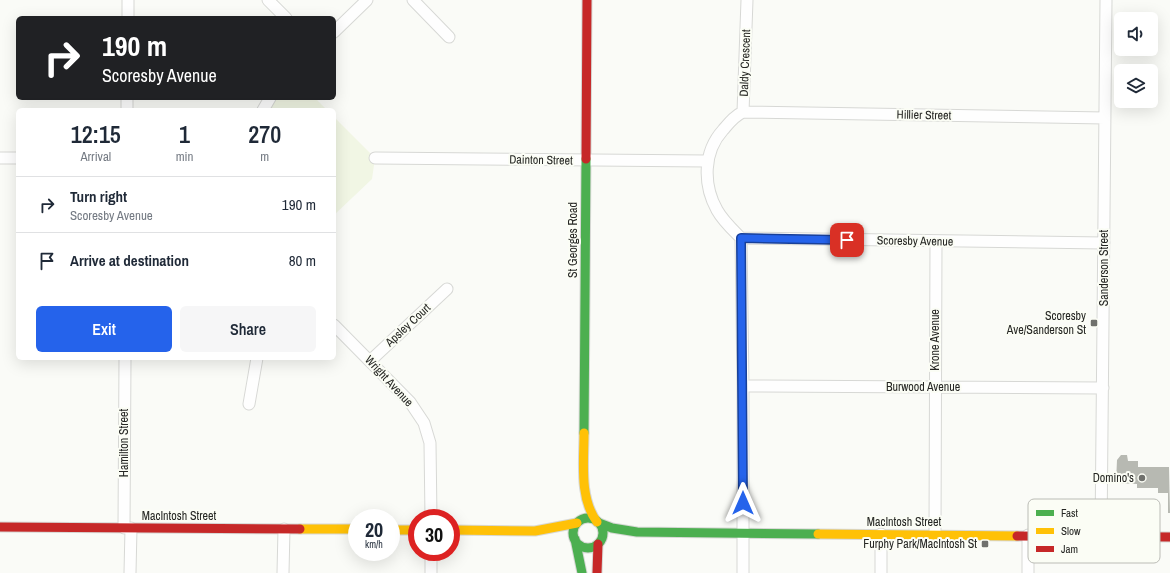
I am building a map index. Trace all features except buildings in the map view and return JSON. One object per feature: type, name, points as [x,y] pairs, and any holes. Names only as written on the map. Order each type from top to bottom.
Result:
[{"type":"street","points":[[128,0],[128,16]]},
{"type":"street","points":[[268,0],[284,16]]},
{"type":"street","points":[[336,30],[367,0]]},
{"type":"street","points":[[413,0],[448,37]]},
{"type":"street","name":"St Georges Road","points":[[577,523],[584,480],[587,0]]},
{"type":"street","name":"Daldy Crescent","points":[[707,161],[718,136],[736,115],[743,112],[747,0]]},
{"type":"street","name":"Sanderson Street","points":[[1102,499],[1106,0]]},
{"type":"street","name":"Hillier Street","points":[[743,112],[1105,118]]},
{"type":"street","points":[[0,158],[16,158]]},
{"type":"street","name":"Dainton Street","points":[[375,158],[707,161]]},
{"type":"street","points":[[707,161],[706,177],[717,210],[741,238],[743,573]]},
{"type":"street","name":"Scoresby Avenue","points":[[741,238],[1104,243]]},
{"type":"street","name":"Krone Avenue","points":[[935,535],[936,241]]},
{"type":"street","name":"Apsley Court","points":[[370,361],[447,289]]},
{"type":"street","name":"Wright Avenue","points":[[336,327],[410,402],[424,423],[430,443],[431,509]]},
{"type":"street","name":"Hamilton Street","points":[[125,360],[127,528],[130,573]]},
{"type":"street","points":[[249,404],[257,360]]},
{"type":"street","name":"Burwood Avenue","points":[[743,386],[1103,388]]},
{"type":"street","name":"St Georges Road","points":[[584,480],[589,511],[598,522]]},
{"type":"street","points":[[535,531],[577,523],[589,518],[598,522],[602,535],[598,543],[598,573]]},
{"type":"street","name":"MacIntosh Street","points":[[598,522],[612,528],[637,532],[1028,535]]},
{"type":"street","points":[[577,523],[573,530],[582,573]]},
{"type":"street","name":"MacIntosh Street","points":[[0,527],[348,530]]},
{"type":"street","points":[[283,573],[284,529]]},
{"type":"street","points":[[460,530],[535,531],[574,539],[585,547],[598,543]]},
{"type":"street","name":"MacIntosh Street","points":[[598,543],[637,532]]},
{"type":"street","points":[[881,534],[881,573]]},
{"type":"street","points":[[1028,535],[1028,573]]},
{"type":"street","name":"MacIntosh Street","points":[[1160,537],[1170,537]]},
{"type":"street","points":[[431,561],[431,573]]},
{"type":"green space","points":[[275,100],[317,100],[325,108],[269,108]]},
{"type":"green space","points":[[336,119],[375,158],[372,179],[336,213]]},
{"type":"traffic: fast","points":[[584,433],[586,159]]},
{"type":"traffic: fast","points":[[588,518],[598,523],[603,533],[598,543],[588,548],[578,543],[573,533],[578,523],[588,518]]},
{"type":"traffic: fast","points":[[599,523],[612,528],[637,532],[818,534]]},
{"type":"traffic: fast","points":[[575,539],[582,573]]},
{"type":"traffic: slow","points":[[584,433],[583,468],[585,491],[587,502],[597,522]]},
{"type":"traffic: slow","points":[[460,530],[535,531],[577,523]]},
{"type":"traffic: slow","points":[[300,529],[348,529]]},
{"type":"traffic: slow","points":[[400,530],[408,530]]},
{"type":"traffic: slow","points":[[818,534],[1017,536]]},
{"type":"traffic: jam","points":[[586,159],[587,0]]},
{"type":"traffic: jam","points":[[0,527],[300,529]]},
{"type":"traffic: jam","points":[[1017,536],[1028,536]]},
{"type":"traffic: jam","points":[[1160,537],[1170,537]]},
{"type":"traffic: jam","points":[[597,573],[598,544]]},
{"type":"place","name":"Scoresby Ave/Sanderson St","points":[[1094,323]]},
{"type":"place","name":"Domino's","points":[[1142,478]]},
{"type":"place","name":"Furphy Park/MacIntosh St","points":[[985,544]]},
{"type":"route","points":[[743,503],[741,238],[847,240]]}]
